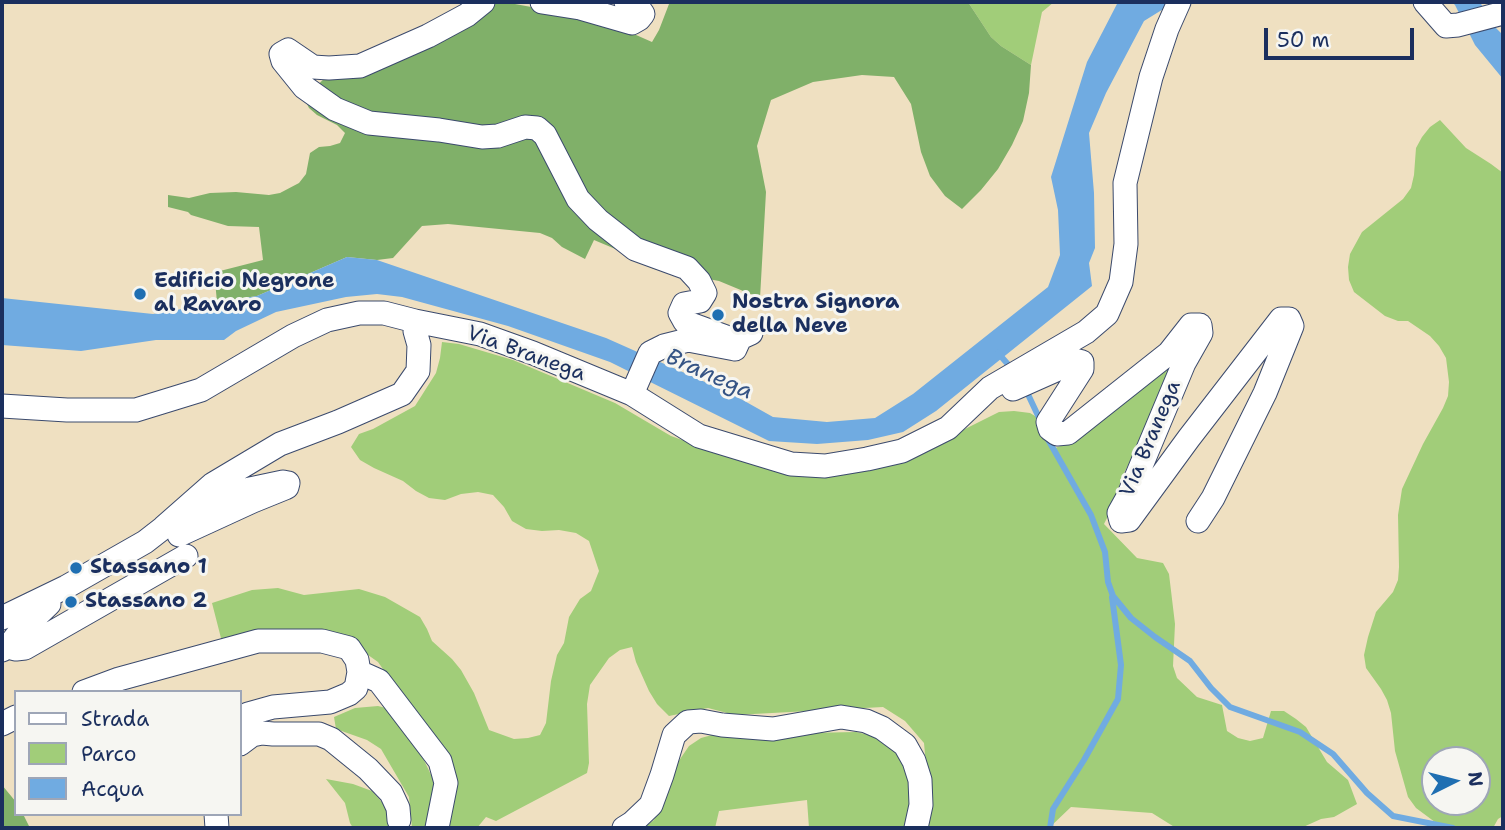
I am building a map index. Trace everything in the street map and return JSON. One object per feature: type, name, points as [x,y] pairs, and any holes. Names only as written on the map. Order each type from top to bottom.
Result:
[{"type":"street","points":[[483,2],[467,15],[428,36],[360,66],[313,67],[288,50],[281,54],[283,61],[304,87],[335,109],[369,123],[482,137],[498,136],[525,127],[537,128],[545,135],[578,199],[598,220],[635,249],[687,268],[699,281],[705,293],[700,301],[684,304],[680,313],[685,322],[743,341],[688,340],[664,346],[650,353],[634,388]]},
{"type":"street","points":[[542,2],[580,8],[632,23],[643,14],[638,7],[626,2]]},
{"type":"street","name":"Via Branega","points":[[2,406],[136,410],[201,390],[293,336],[327,320],[364,313],[384,313],[480,334],[634,388],[699,436],[791,464],[825,466],[902,451],[948,428],[990,388],[1086,332],[1107,314],[1121,282],[1126,244],[1125,183],[1151,77],[1179,2]]},
{"type":"street","points":[[1425,2],[1446,26],[1503,13]]},
{"type":"street","name":"Via Branega","points":[[990,388],[1004,391],[1018,388],[1074,360],[1082,362],[1083,369],[1048,422],[1050,429],[1057,434],[1068,433],[1169,352],[1191,325],[1200,325],[1202,333],[1172,387],[1119,513],[1121,521],[1129,520],[1281,320],[1289,319],[1292,326],[1265,393],[1213,498],[1198,521]]},
{"type":"street","points":[[176,540],[213,484],[280,444],[402,394],[418,371],[419,345],[415,321]]},
{"type":"street","points":[[176,540],[184,522],[218,504],[251,479],[284,468]]},
{"type":"street","points":[[5,649],[25,648],[176,540],[287,487],[288,483],[231,494]]},
{"type":"street","points":[[2,618],[49,596],[145,542],[176,540]]},
{"type":"street","points":[[5,649],[28,623],[48,607],[49,596]]},
{"type":"street","points":[[89,690],[119,679],[258,641],[322,641],[349,648],[357,660],[359,672],[356,688],[349,694],[330,702],[273,707],[248,714],[242,718]]},
{"type":"street","points":[[359,672],[379,681],[440,761],[446,783],[437,828]]},
{"type":"street","points":[[624,828],[650,805],[663,775],[674,735],[688,722],[773,729],[841,717],[866,721],[883,728],[905,745],[920,780],[921,805],[916,828]]},
{"type":"street","points":[[242,742],[252,735],[262,733],[319,734],[331,739],[368,769],[391,793],[400,820]]},
{"type":"green space","points":[[671,2],[968,2],[991,37],[1031,65],[1023,121],[998,169],[962,209],[945,196],[930,176],[921,152],[911,104],[894,77],[862,75],[813,82],[771,100],[757,146],[766,192],[760,298],[719,281],[654,269],[632,256],[594,240],[585,259],[540,233],[448,224],[422,226],[393,258],[377,260],[347,257],[257,296],[217,302],[215,281],[220,271],[263,260],[259,227],[228,226],[168,207],[168,195],[189,198],[210,193],[236,192],[269,195],[280,193],[299,183],[306,174],[310,153],[319,147],[340,143],[345,133],[337,125],[317,115],[309,108],[304,98],[327,76],[493,4],[515,4],[602,20],[652,42]]},
{"type":"green space","points":[[968,2],[1054,2],[1042,12],[1031,65],[991,37]]},
{"type":"green space","points":[[1440,120],[1466,148],[1503,173],[1503,816],[1493,828],[1443,828],[1427,816],[1491,816],[1491,746],[1421,746],[1421,812],[1416,808],[1408,797],[1395,751],[1387,700],[1366,668],[1364,655],[1376,612],[1393,592],[1398,580],[1398,515],[1402,489],[1443,408],[1448,396],[1449,382],[1446,358],[1439,346],[1430,336],[1408,321],[1398,321],[1385,316],[1354,292],[1348,267],[1350,254],[1362,232],[1403,199],[1411,188],[1416,148],[1422,137]]},
{"type":"green space","points":[[442,342],[459,344],[513,360],[615,403],[671,436],[747,463],[927,448],[999,412],[1014,411],[1030,413],[1040,419],[1043,439],[1055,448],[1069,443],[1175,357],[1104,524],[1137,558],[1163,563],[1169,574],[1175,624],[1173,666],[1177,678],[1197,697],[1222,705],[1227,731],[1238,738],[1250,741],[1263,738],[1271,711],[1284,711],[1296,719],[1306,727],[1327,762],[1348,780],[1357,804],[1334,817],[1321,819],[1301,828],[1176,828],[1152,813],[1071,807],[1049,828],[926,828],[929,798],[924,743],[905,721],[883,707],[735,715],[708,708],[669,716],[649,691],[632,647],[620,650],[609,658],[590,685],[587,704],[587,773],[496,821],[486,817],[477,828],[448,828],[446,759],[378,662],[344,638],[222,642],[212,603],[252,590],[278,588],[304,595],[359,589],[385,597],[420,617],[432,641],[461,670],[489,730],[514,739],[540,735],[546,723],[551,681],[557,655],[564,643],[569,617],[580,599],[591,591],[599,571],[589,541],[576,533],[526,529],[512,521],[493,495],[478,492],[445,500],[429,498],[403,481],[360,460],[351,447],[359,434],[415,406],[436,373]]},
{"type":"green space","points":[[378,706],[390,709],[422,756],[433,779],[428,828],[412,828],[409,797],[381,749],[367,740],[336,729],[334,717],[355,708]]},
{"type":"green space","points":[[856,732],[878,737],[895,750],[906,769],[912,802],[910,815],[903,828],[809,828],[807,800],[719,811],[715,828],[643,828],[654,820],[676,765],[689,746],[701,738],[712,735]]},
{"type":"green space","points":[[326,779],[372,791],[388,809],[393,828],[353,828],[345,803]]},
{"type":"green space","points":[[2,785],[14,800],[14,816],[24,816],[30,828],[2,828]]},
{"type":"water","points":[[1118,2],[1168,2],[1165,8],[1144,21],[1106,93],[1089,133],[1094,193],[1095,248],[1089,263],[1092,286],[936,411],[903,432],[868,440],[817,444],[769,441],[610,362],[508,326],[402,297],[377,294],[346,297],[276,312],[236,331],[224,340],[156,340],[81,351],[2,345],[2,298],[153,314],[257,296],[347,257],[377,260],[606,338],[732,394],[773,417],[827,422],[875,418],[913,394],[1048,287],[1060,255],[1058,210],[1051,177],[1087,62]]},
{"type":"water","points":[[1452,2],[1480,2],[1492,24],[1503,35],[1503,79],[1475,45]]},
{"type":"waterway","points":[[998,353],[1013,370]]},
{"type":"waterway","points":[[1025,388],[1041,422]]},
{"type":"waterway","points":[[1046,436],[1091,515],[1105,552],[1108,582],[1113,596],[1131,618],[1190,661],[1230,707],[1300,732],[1333,754],[1367,793],[1393,816],[1453,828]]},
{"type":"waterway","points":[[1050,828],[1053,809],[1118,699],[1121,665],[1112,597]]},
{"type":"place","name":"Edificio Negrone al Ravaro","points":[[140,294]]},
{"type":"place","name":"Nostra Signora della Neve","points":[[718,315]]},
{"type":"place","name":"Stassano 1","points":[[76,568]]},
{"type":"place","name":"Stassano 2","points":[[71,602]]},
{"type":"water label","name":"Branega","points":[[709,375]]}]
